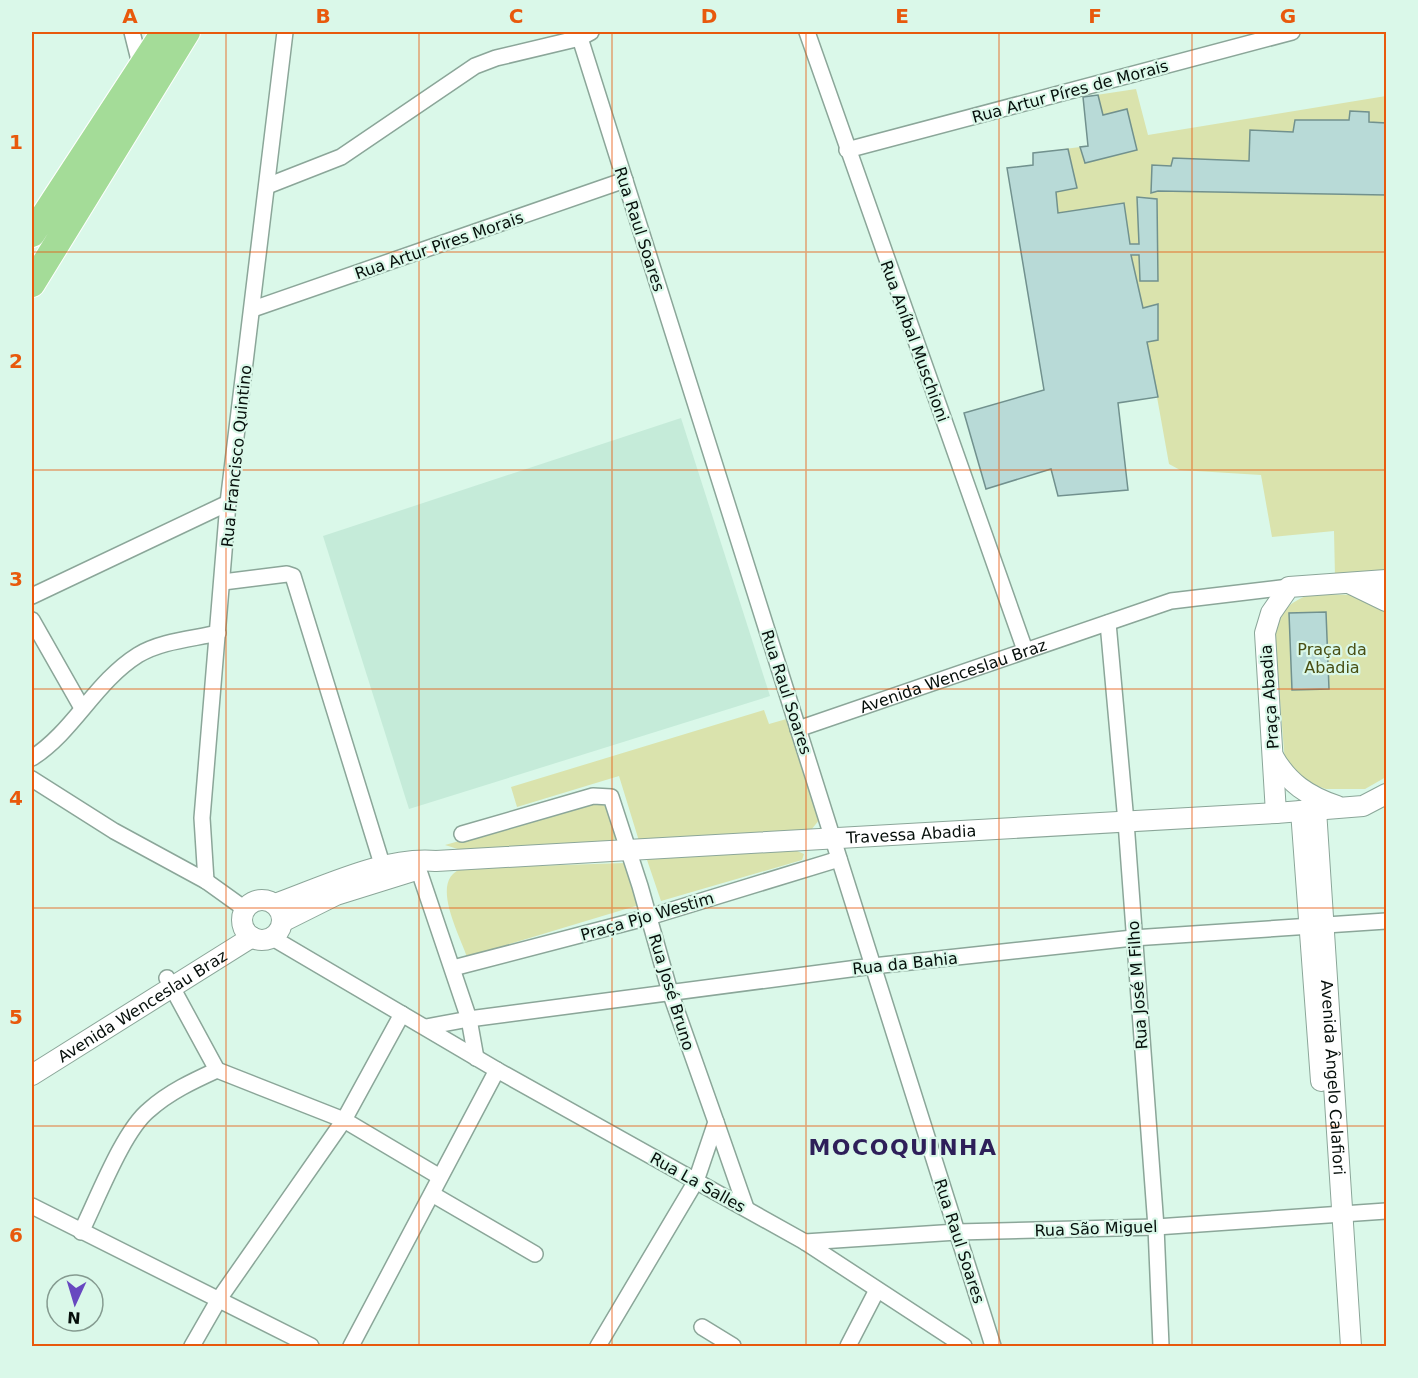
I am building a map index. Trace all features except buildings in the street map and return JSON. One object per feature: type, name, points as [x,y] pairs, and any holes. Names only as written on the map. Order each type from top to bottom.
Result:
[{"type":"highway","points":[[32,234],[164,32]]},
{"type":"highway","points":[[32,284],[187,32]]},
{"type":"street","points":[[132,32],[141,68]]},
{"type":"street","name":"Rua Francisco Quintino","points":[[206,881],[202,818],[228,503],[285,32]]},
{"type":"street","name":"Rua Artur Píres de Morais","points":[[847,150],[1292,32]]},
{"type":"street","name":"Rua Aníbal Muschioni","points":[[812,33],[847,150],[1025,650]]},
{"type":"street","points":[[267,186],[340,157],[475,66],[496,58],[586,35]]},
{"type":"street","name":"Rua Raul Soares","points":[[586,35],[625,180],[993,1347]]},
{"type":"street","name":"Rua Artur Pires Morais","points":[[253,309],[625,180]]},
{"type":"street","points":[[32,596],[228,503]]},
{"type":"street","points":[[223,582],[287,574],[293,576],[385,873]]},
{"type":"street","points":[[1289,587],[1347,581],[1386,580]]},
{"type":"street","points":[[1347,581],[1386,601]]},
{"type":"street","name":"Avenida Wenceslau Braz","points":[[798,729],[1171,602],[1289,587]]},
{"type":"street","name":"Praça Abadia","points":[[1276,813],[1265,633],[1271,613],[1289,587]]},
{"type":"street","points":[[32,620],[82,708]]},
{"type":"street","name":"Rua José M Filho","points":[[1108,623],[1126,822],[1156,1227],[1161,1347]]},
{"type":"street","points":[[32,758],[49,747],[69,727],[82,708],[137,656],[153,648],[218,633]]},
{"type":"street","points":[[1273,756],[1282,772],[1302,791],[1341,807]]},
{"type":"street","name":"Rua La Salles","points":[[32,779],[114,831],[206,881],[262,923],[402,1014],[497,1070],[805,1242],[964,1347]]},
{"type":"street","points":[[1363,806],[1386,794]]},
{"type":"street","name":"Rua José Bruno","points":[[462,834],[593,796],[607,795],[614,801],[649,916],[669,992],[746,1208]]},
{"type":"street","name":"Travessa Abadia","points":[[385,873],[436,861],[833,840],[1386,805]]},
{"type":"street","name":"Avenida Ângelo Calafiori","points":[[1309,811],[1336,1214],[1351,1347]]},
{"type":"street","name":"Praça Pjo Westim","points":[[453,968],[649,916],[839,860]]},
{"type":"street","points":[[417,864],[469,1019],[476,1058]]},
{"type":"street","name":"Avenida Wenceslau Braz","points":[[32,1075],[262,923],[336,895],[385,873]]},
{"type":"street","name":"Rua da Bahia","points":[[426,1028],[469,1019],[873,966],[1133,938],[1386,921]]},
{"type":"street","points":[[170,983],[217,1070],[344,1120],[440,1177]]},
{"type":"street","name":"Avenida Wenceslau Braz","points":[[32,1061],[170,983]]},
{"type":"street","points":[[192,1347],[219,1299],[344,1120],[402,1014]]},
{"type":"street","points":[[81,1232],[134,1126],[147,1110],[179,1088],[217,1070]]},
{"type":"street","points":[[351,1347],[497,1070]]},
{"type":"street","points":[[598,1347],[696,1181],[716,1122]]},
{"type":"street","points":[[432,1194],[535,1254]]},
{"type":"street","points":[[32,1206],[311,1347]]},
{"type":"street","name":"Rua São Miguel","points":[[805,1242],[957,1232],[1156,1227],[1386,1211]]},
{"type":"street","name":"Avenida Ângelo Calafiori","points":[[1336,1214],[1339,1347]]},
{"type":"street","points":[[848,1347],[877,1290]]},
{"type":"street","points":[[702,1327],[734,1347]]},
{"type":"shaded area","points":[[681,418],[770,696],[409,809],[323,536]]},
{"type":"green space","points":[[1136,89],[1148,135],[1386,96],[1386,573],[1335,577],[1334,531],[1272,537],[1261,475],[1180,470],[1169,464],[1157,397],[1118,403],[1128,490],[1058,496],[1051,469],[986,489],[964,413],[1044,390],[1007,168],[1033,165],[1033,153],[1088,146],[1083,97]]},
{"type":"green space","name":"Praça da Abadia","points":[[1312,594],[1360,595],[1386,612],[1386,777],[1365,789],[1326,789],[1305,782],[1285,763],[1275,638],[1286,609],[1296,601]]},
{"type":"green space","points":[[764,710],[769,724],[790,718],[820,819],[811,830],[639,841],[619,776],[517,807],[511,787]]},
{"type":"green space","points":[[595,803],[609,807],[617,837],[611,842],[461,850],[445,845]]},
{"type":"green space","points":[[797,851],[804,854],[802,860],[661,901],[646,857]]},
{"type":"green space","points":[[625,863],[639,905],[467,957],[449,906],[448,882],[454,873],[465,868]]},
{"type":"district","name":"MOCOQUINHA","points":[[903,1147]]}]
